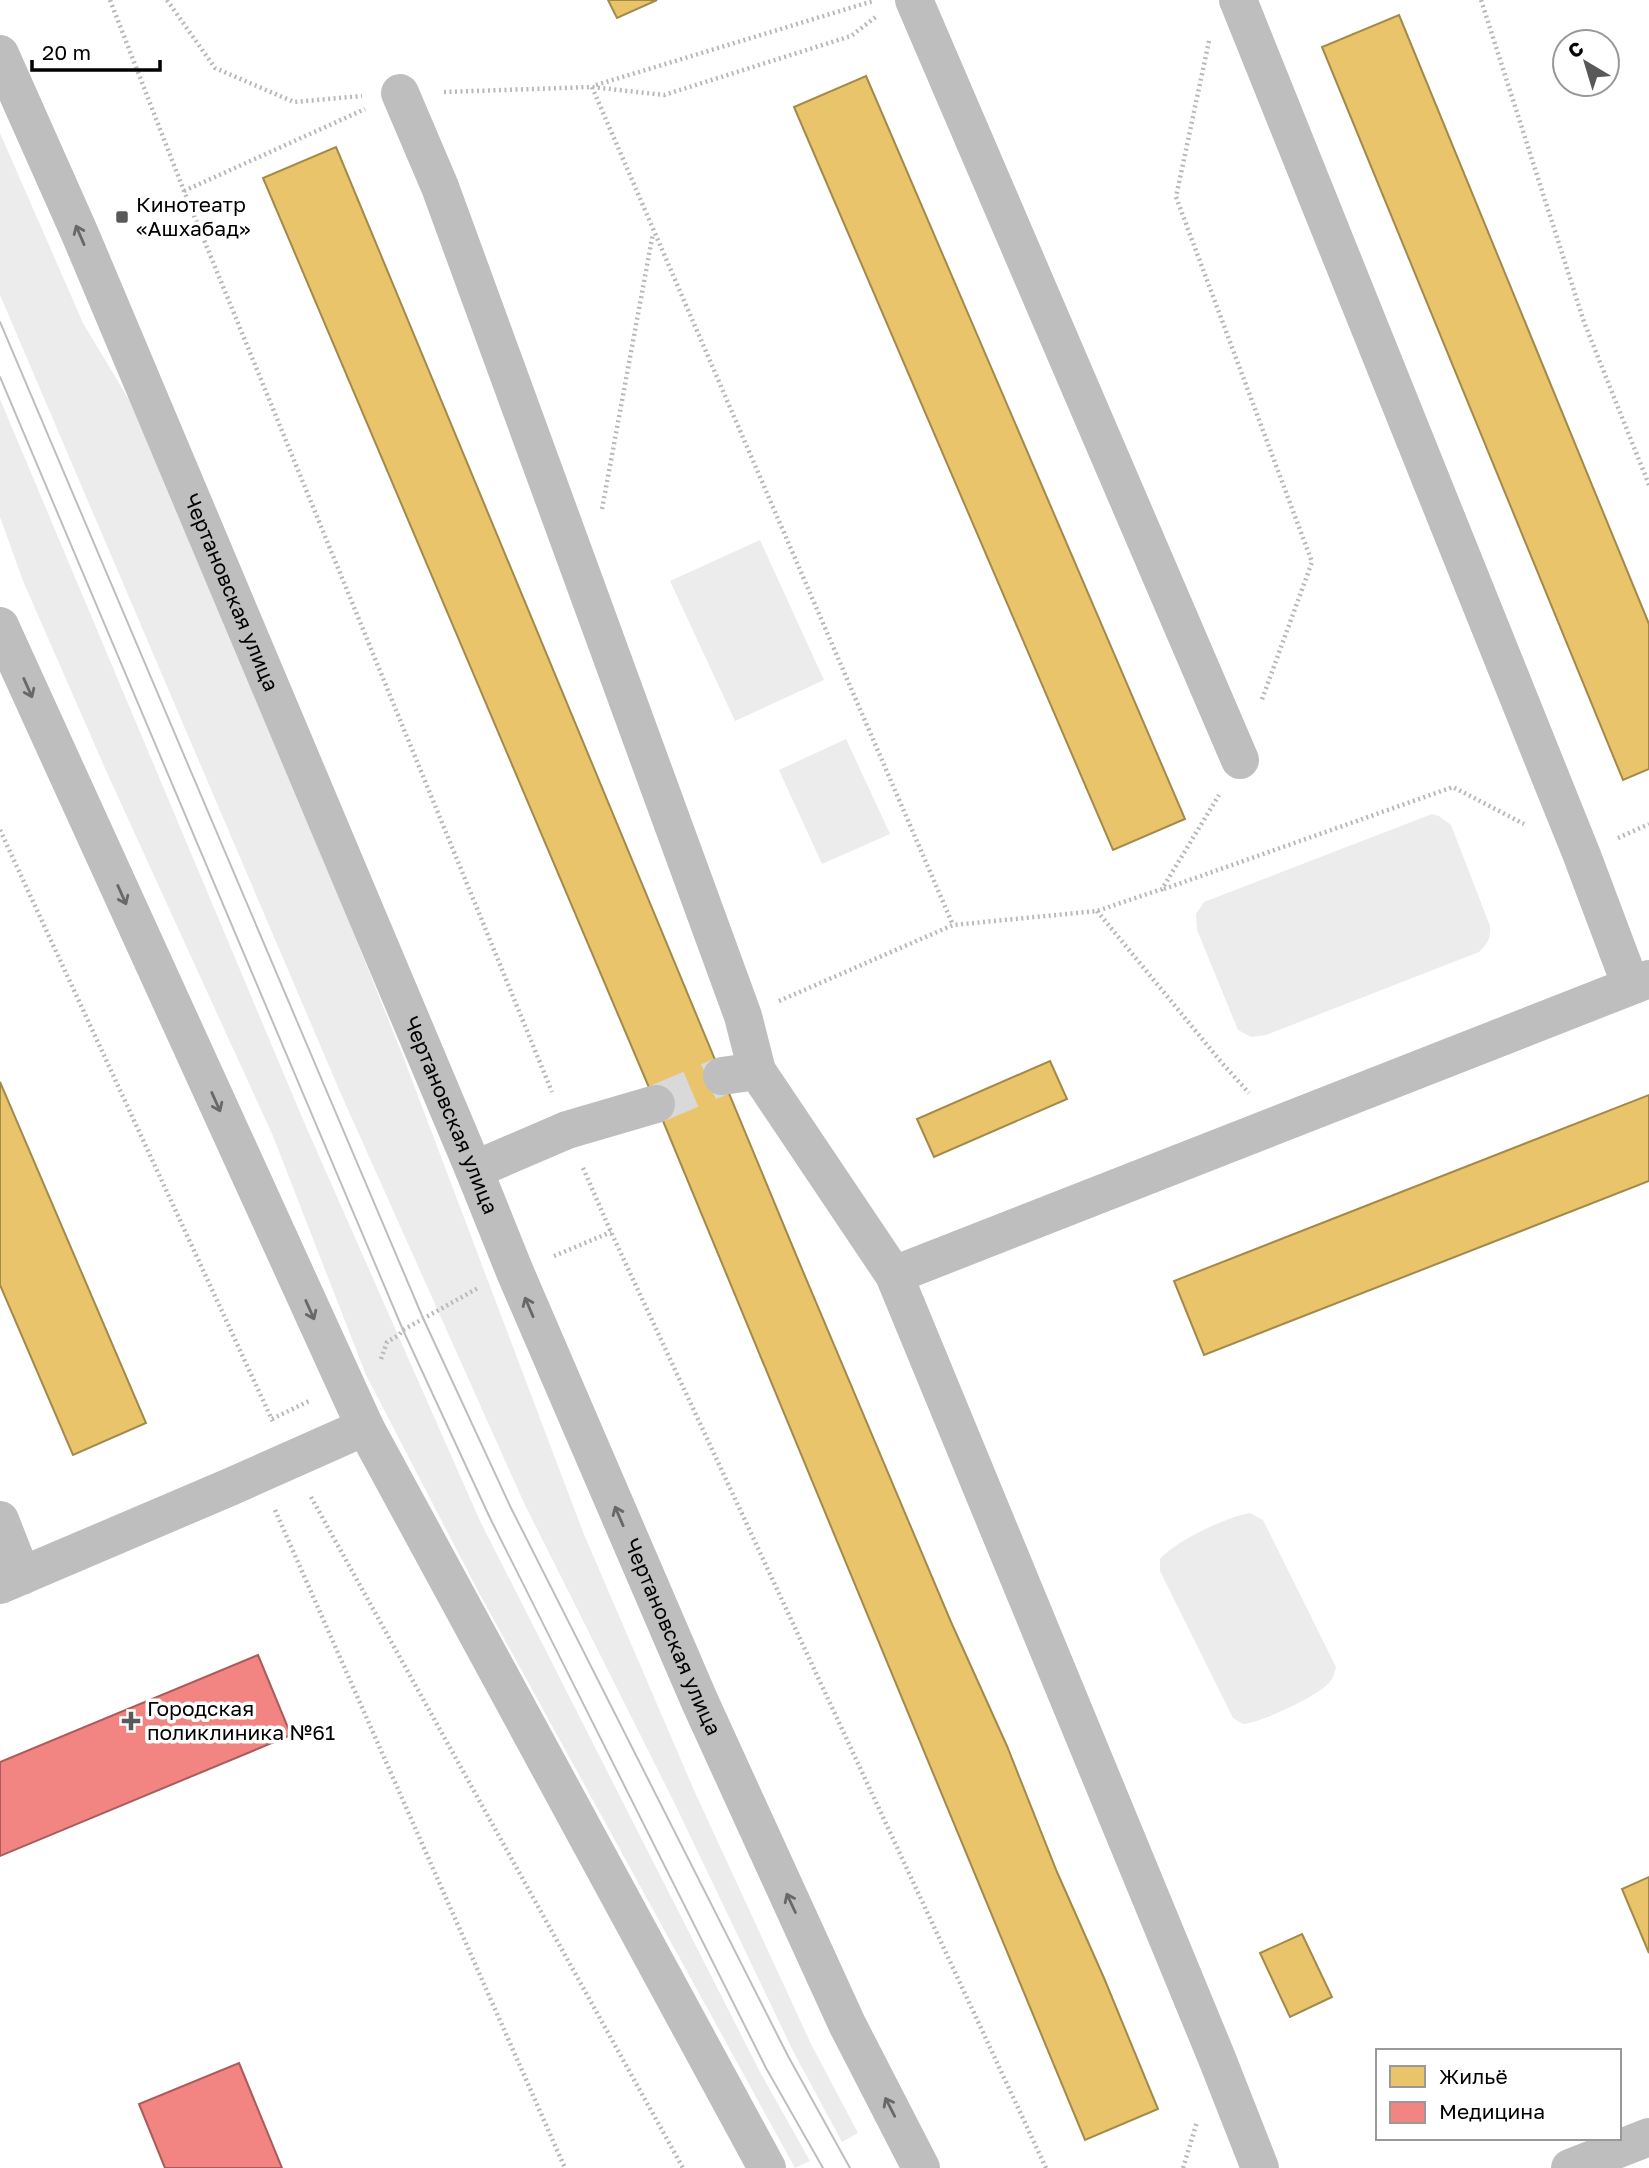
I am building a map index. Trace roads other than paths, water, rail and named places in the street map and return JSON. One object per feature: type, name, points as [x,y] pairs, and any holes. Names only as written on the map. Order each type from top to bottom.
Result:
[{"type":"main road","points":[[914,0],[1240,760]]},
{"type":"main road","points":[[894,1275],[1640,982],[1581,853],[1238,0]]},
{"type":"main road","name":"Чертановская улица","points":[[0,54],[80,234],[474,1170],[514,1272],[700,1702],[847,2024],[921,2168]]},
{"type":"main road","points":[[400,93],[440,187],[743,1016],[739,1074],[894,1275],[1260,2168]]},
{"type":"main road","points":[[0,626],[365,1427],[767,2168]]},
{"type":"main road","points":[[474,1170],[567,1130],[656,1104]]},
{"type":"main road","points":[[0,1520],[11,1580],[365,1427]]},
{"type":"main road","points":[[1570,2168],[1649,2137]]},
{"type":"tunnel","points":[[656,1104],[722,1076]]},
{"type":"tram line","points":[[0,322],[423,1318],[511,1508],[788,2056],[850,2168]]},
{"type":"tram line","points":[[0,377],[403,1330],[490,1518],[766,2068],[823,2168]]},
{"type":"place","name":"Кинотеатр «Ашхабад»","points":[[122,217]]},
{"type":"place","name":"Городская поликлиника №61","points":[[131,1721]]}]
